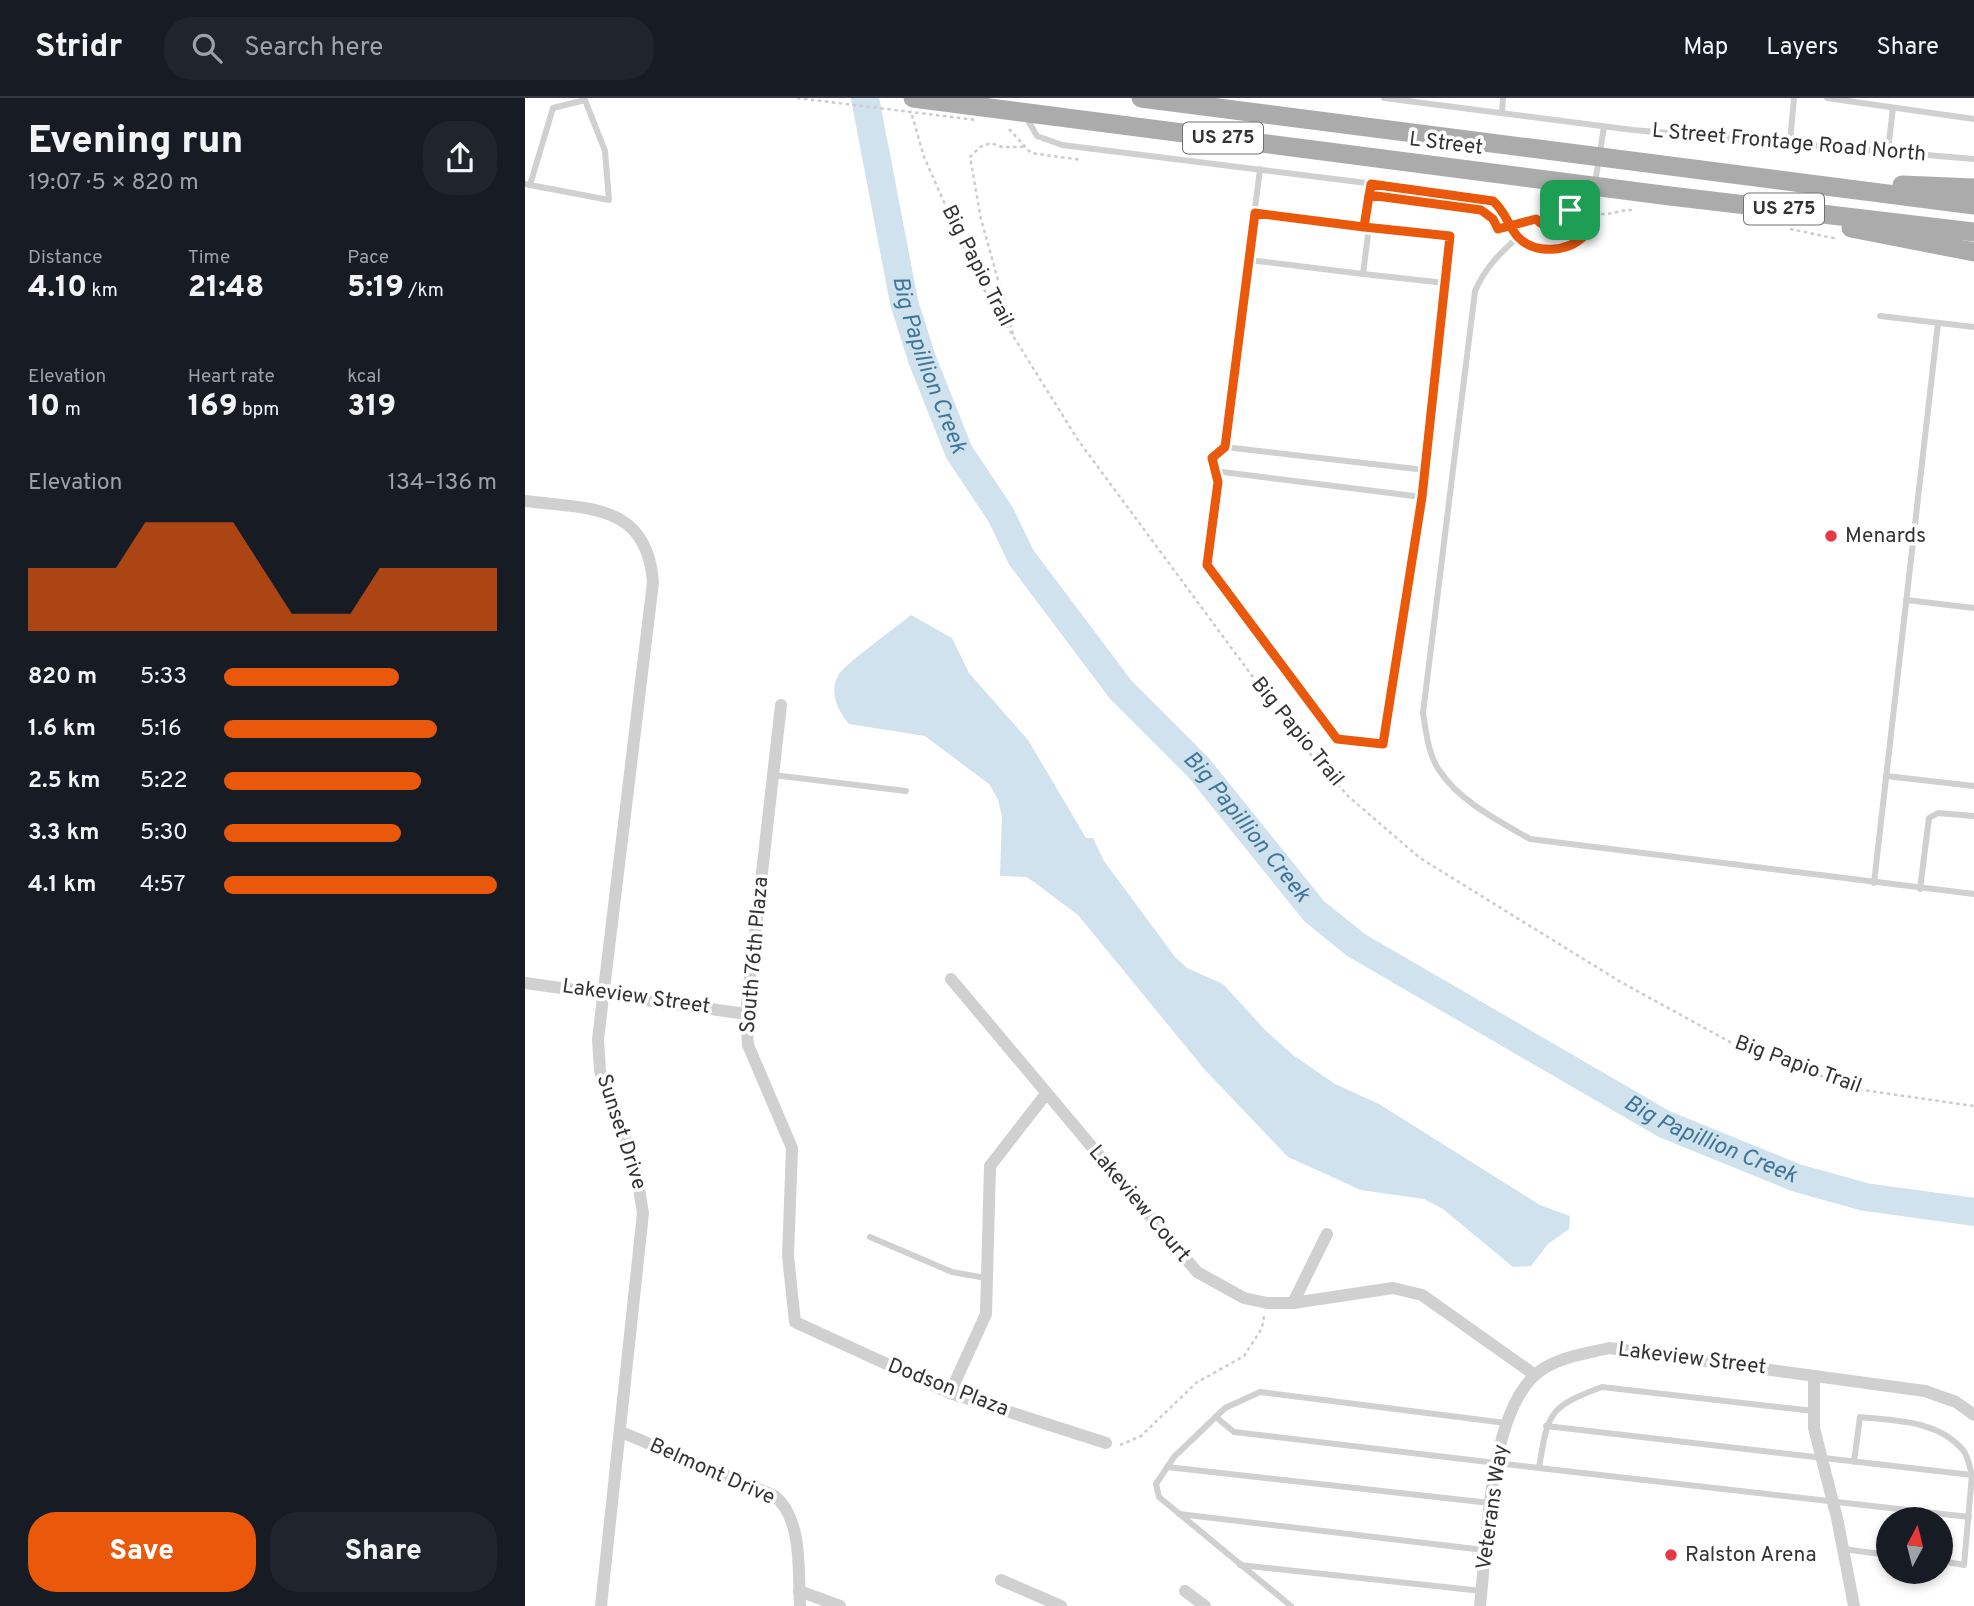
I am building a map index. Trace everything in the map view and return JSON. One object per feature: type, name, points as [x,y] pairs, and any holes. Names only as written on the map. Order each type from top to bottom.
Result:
[{"type":"main road","name":"L Street","points":[[1141,98],[1974,205]]},
{"type":"main road","name":"L Street","points":[[912,103],[962,104],[1974,232]]},
{"type":"main road","points":[[1794,182],[1974,188]]},
{"type":"main road","points":[[1779,209],[1885,236],[1974,252]]},
{"type":"street","name":"Sunset Drive","points":[[525,501],[606,512],[622,519],[640,536],[652,564],[653,582],[598,1039],[600,1071],[635,1165],[643,1213],[601,1606]]},
{"type":"street","name":"South 76th Plaza","points":[[781,705],[746,1014],[748,1045],[792,1149],[788,1256],[795,1322]]},
{"type":"street","name":"Lakeview Court","points":[[951,979],[1196,1272],[1244,1298],[1267,1303],[1293,1303],[1393,1288],[1422,1295],[1535,1375]]},
{"type":"street","name":"Lakeview Street","points":[[525,983],[746,1014]]},
{"type":"street","points":[[950,1393],[986,1314],[990,1166],[1046,1094]]},
{"type":"street","points":[[1293,1303],[1327,1234]]},
{"type":"street","name":"Dodson Plaza","points":[[795,1322],[950,1393],[1106,1443]]},
{"type":"street","name":"Lakeview Street","points":[[1535,1375],[1566,1358],[1609,1348],[1925,1391],[1956,1402],[1974,1415]]},
{"type":"street","name":"Veterans Way","points":[[1480,1606],[1496,1463],[1506,1423],[1535,1375]]},
{"type":"street","points":[[1814,1376],[1814,1428],[1854,1606]]},
{"type":"street","name":"Belmont Drive","points":[[621,1432],[775,1496],[784,1504],[793,1524],[800,1606]]},
{"type":"street","points":[[1001,1580],[1061,1606]]},
{"type":"street","points":[[799,1591],[840,1606]]},
{"type":"street","points":[[1185,1591],[1205,1606]]},
{"type":"lane","name":"L Street Frontage Road North","points":[[1384,98],[1604,127],[1974,159]]},
{"type":"lane","points":[[1501,113],[1503,98]]},
{"type":"lane","points":[[1790,142],[1794,98]]},
{"type":"lane","points":[[1827,98],[1974,119]]},
{"type":"lane","points":[[585,100],[605,151],[609,200],[528,185],[553,108],[585,100]]},
{"type":"lane","points":[[1888,150],[1893,107]]},
{"type":"lane","points":[[1024,112],[1037,136],[1055,143],[1479,197],[1493,201],[1503,210],[1518,237],[1542,248],[1556,249],[1577,243],[1588,226],[1604,127]]},
{"type":"lane","points":[[1255,213],[1450,236],[1422,497],[1383,744],[1337,739],[1207,565],[1218,482],[1212,458],[1225,447],[1260,169]]},
{"type":"lane","points":[[1363,274],[1371,184]]},
{"type":"lane","points":[[1518,237],[1497,256],[1475,291],[1423,713],[1427,740],[1439,770],[1458,792],[1498,821],[1530,839],[1974,894]]},
{"type":"lane","points":[[1249,260],[1445,283]]},
{"type":"lane","points":[[1880,316],[1974,327]]},
{"type":"lane","points":[[1874,883],[1938,323]]},
{"type":"lane","points":[[1225,447],[1425,470]]},
{"type":"lane","points":[[1215,471],[1422,497]]},
{"type":"lane","points":[[1906,600],[1974,608]]},
{"type":"lane","points":[[773,775],[906,791]]},
{"type":"lane","points":[[1886,776],[1974,786]]},
{"type":"lane","points":[[1920,889],[1929,818],[1938,813],[1974,816]]},
{"type":"lane","points":[[870,1237],[952,1272],[986,1278]]},
{"type":"lane","points":[[1539,1468],[1550,1416],[1570,1399],[1602,1387],[1814,1411]]},
{"type":"lane","points":[[1291,1606],[1159,1497],[1156,1484],[1167,1467],[1225,1408],[1260,1392],[1506,1423]]},
{"type":"lane","points":[[1216,1417],[1234,1432],[1969,1517]]},
{"type":"lane","points":[[1854,1462],[1860,1417],[1915,1423],[1941,1433],[1964,1451],[1972,1475],[1969,1517],[1964,1564],[1953,1563]]},
{"type":"lane","points":[[1546,1426],[1972,1475]]},
{"type":"lane","points":[[1167,1467],[1492,1503]]},
{"type":"lane","points":[[1179,1514],[1486,1551]]},
{"type":"lane","points":[[1843,1549],[1876,1553]]},
{"type":"lane","points":[[1240,1565],[1482,1591]]},
{"type":"path","points":[[797,98],[985,121]]},
{"type":"path","name":"Big Papio Trail","points":[[912,103],[924,157],[975,270],[1015,341],[1078,440],[1305,749],[1349,797],[1420,858],[1619,981],[1741,1048],[1862,1090],[1974,1107]]},
{"type":"path","points":[[1002,126],[1021,138],[1031,153],[1083,160]]},
{"type":"path","points":[[1015,341],[981,219],[970,157],[980,147],[991,143],[1002,147],[1025,147]]},
{"type":"path","points":[[1369,195],[1481,210]]},
{"type":"path","points":[[1487,214],[1498,229],[1536,219],[1542,225],[1556,229],[1567,224],[1570,210],[1612,215],[1622,210],[1638,211]]},
{"type":"path","points":[[1786,228],[1850,242]]},
{"type":"path","points":[[1106,1443],[1122,1446],[1141,1436],[1196,1383],[1244,1356],[1262,1328],[1267,1303]]},
{"type":"water","points":[[911,615],[952,638],[969,673],[1028,740],[1086,838],[1093,838],[1104,861],[1175,957],[1187,968],[1223,984],[1266,1031],[1293,1055],[1335,1084],[1379,1104],[1540,1205],[1570,1216],[1569,1229],[1548,1244],[1531,1266],[1513,1267],[1443,1209],[1424,1199],[1361,1190],[1288,1157],[1205,1070],[1078,915],[1026,877],[1000,876],[1002,817],[998,799],[989,784],[925,736],[849,724],[845,719],[834,694],[839,674]]},
{"type":"waterway","name":"Big Papillion Creek","points":[[865,98],[904,302],[922,359],[959,452],[1001,515],[1021,557],[1121,690],[1198,767],[1314,911],[1356,945],[1664,1124],[1797,1178],[1865,1197],[1974,1212]]},
{"type":"place","name":"Menards","points":[[1831,536]]},
{"type":"place","name":"Ralston Arena","points":[[1671,1555]]},
{"type":"route","points":[[1570,210],[1567,224],[1556,229],[1542,225],[1536,219],[1512,225],[1498,229],[1493,219],[1481,210],[1369,195],[1364,227],[1255,213],[1225,447],[1212,458],[1218,482],[1207,565],[1337,739],[1383,744],[1422,497],[1450,236],[1364,227],[1369,195],[1371,184],[1493,201],[1503,210],[1510,221],[1512,225],[1518,237],[1542,248],[1566,247],[1577,243],[1584,236],[1589,212],[1570,210]]}]
